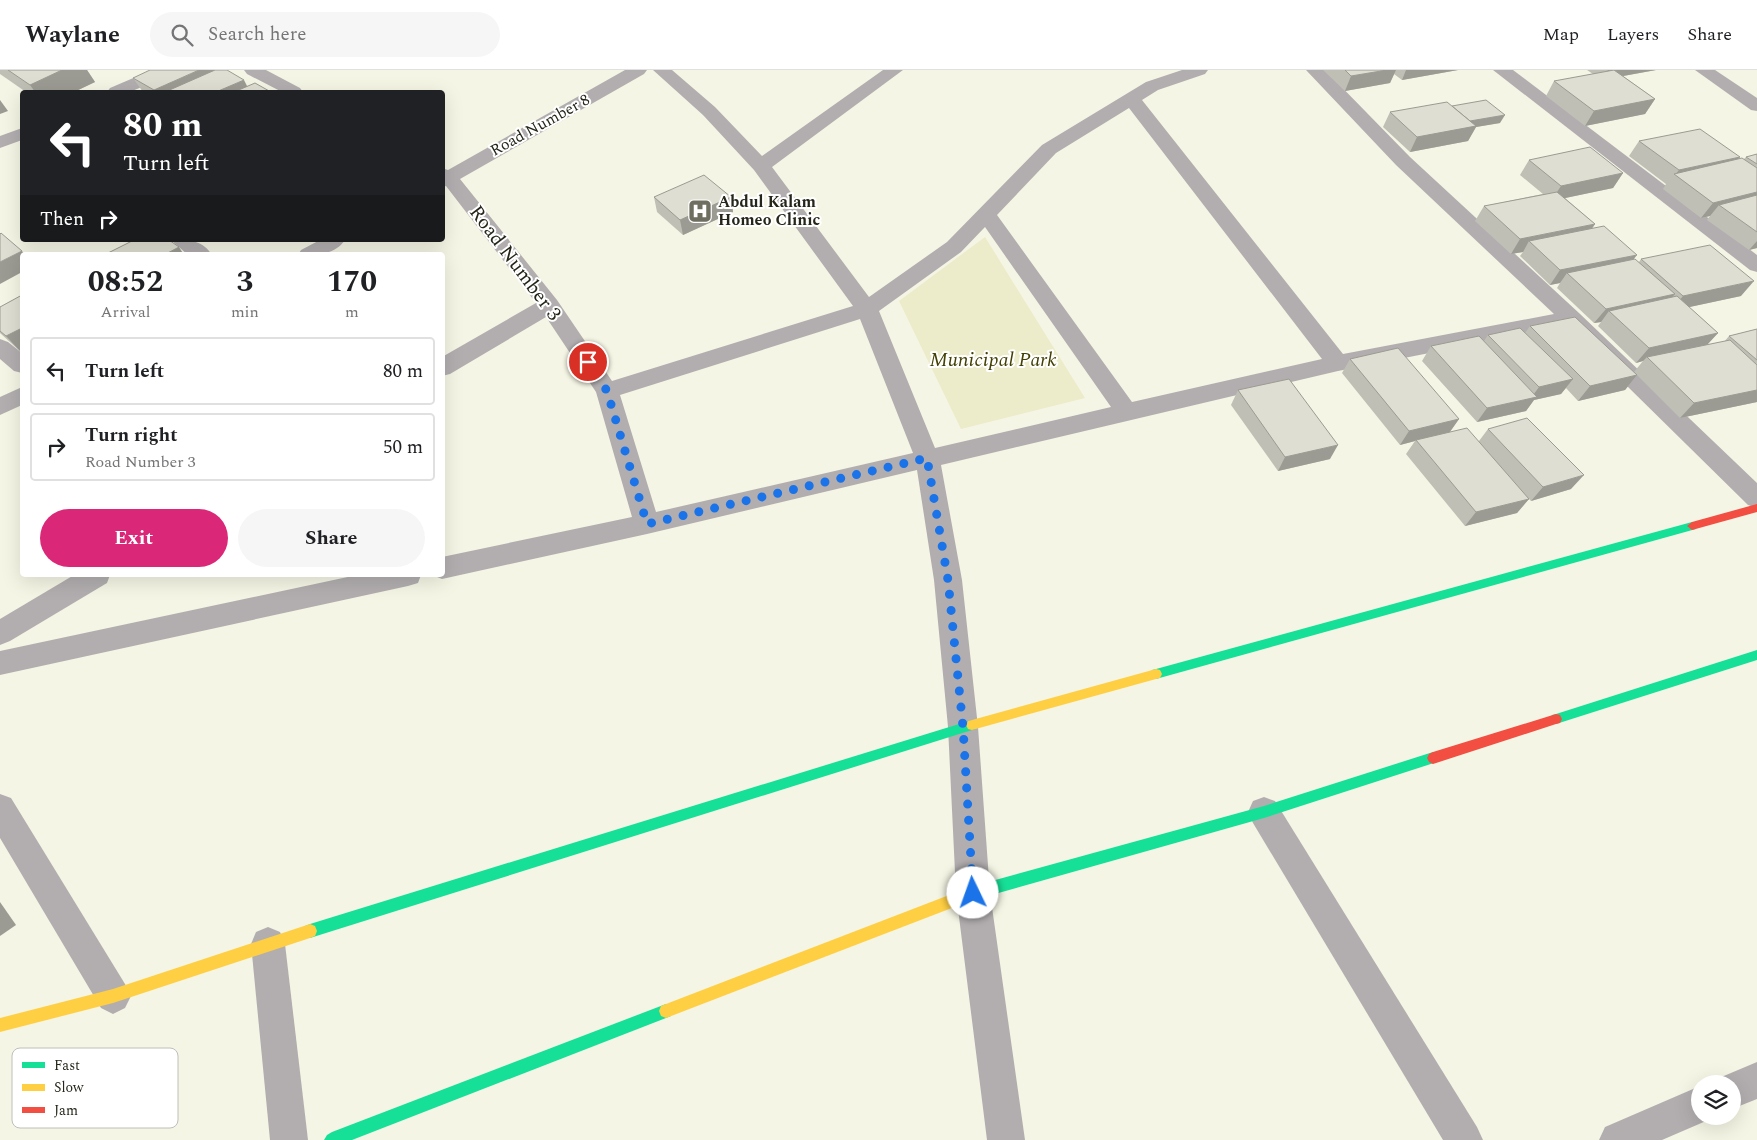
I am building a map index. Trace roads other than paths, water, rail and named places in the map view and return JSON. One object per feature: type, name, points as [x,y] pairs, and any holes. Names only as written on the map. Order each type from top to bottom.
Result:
[{"type":"street","points":[[121,90],[166,70]]},
{"type":"street","points":[[253,70],[290,90]]},
{"type":"street","name":"Road Number 8","points":[[445,177],[638,70]]},
{"type":"street","points":[[662,70],[709,110],[761,166],[867,309],[927,458],[948,580],[963,727],[973,893],[1006,1140]]},
{"type":"street","points":[[761,166],[894,70]]},
{"type":"street","points":[[607,391],[867,309],[954,247],[1049,149],[1152,86],[1199,70]]},
{"type":"street","points":[[1315,70],[1403,161],[1571,318],[1757,498]]},
{"type":"street","points":[[1502,70],[1757,265]]},
{"type":"street","points":[[1704,70],[1757,106]]},
{"type":"street","points":[[1131,98],[1338,363]]},
{"type":"street","points":[[0,142],[20,135]]},
{"type":"street","name":"Road Number 3","points":[[445,177],[549,305],[607,391],[647,524]]},
{"type":"street","points":[[986,214],[1126,411]]},
{"type":"street","points":[[183,242],[198,252]]},
{"type":"street","points":[[313,252],[331,242]]},
{"type":"street","points":[[445,366],[549,305]]},
{"type":"street","points":[[445,567],[647,524],[1338,363],[1571,318]]},
{"type":"street","points":[[0,347],[20,363]]},
{"type":"street","points":[[0,408],[20,396]]},
{"type":"street","points":[[0,1025],[113,996],[268,944],[963,727],[1757,508]]},
{"type":"street","points":[[0,633],[94,577]]},
{"type":"street","points":[[0,663],[399,577]]},
{"type":"street","points":[[332,1140],[973,893],[1264,812],[1757,655]]},
{"type":"street","points":[[0,810],[113,996]]},
{"type":"street","points":[[1264,812],[1464,1140]]},
{"type":"street","points":[[268,944],[289,1140]]},
{"type":"street","points":[[1741,1087],[1757,1080]]},
{"type":"street","points":[[1618,1140],[1691,1109]]},
{"type":"place","name":"Abdul Kalam Homeo Clinic","points":[[700,211]]},
{"type":"park label","name":"Municipal Park","points":[[993,360]]}]
